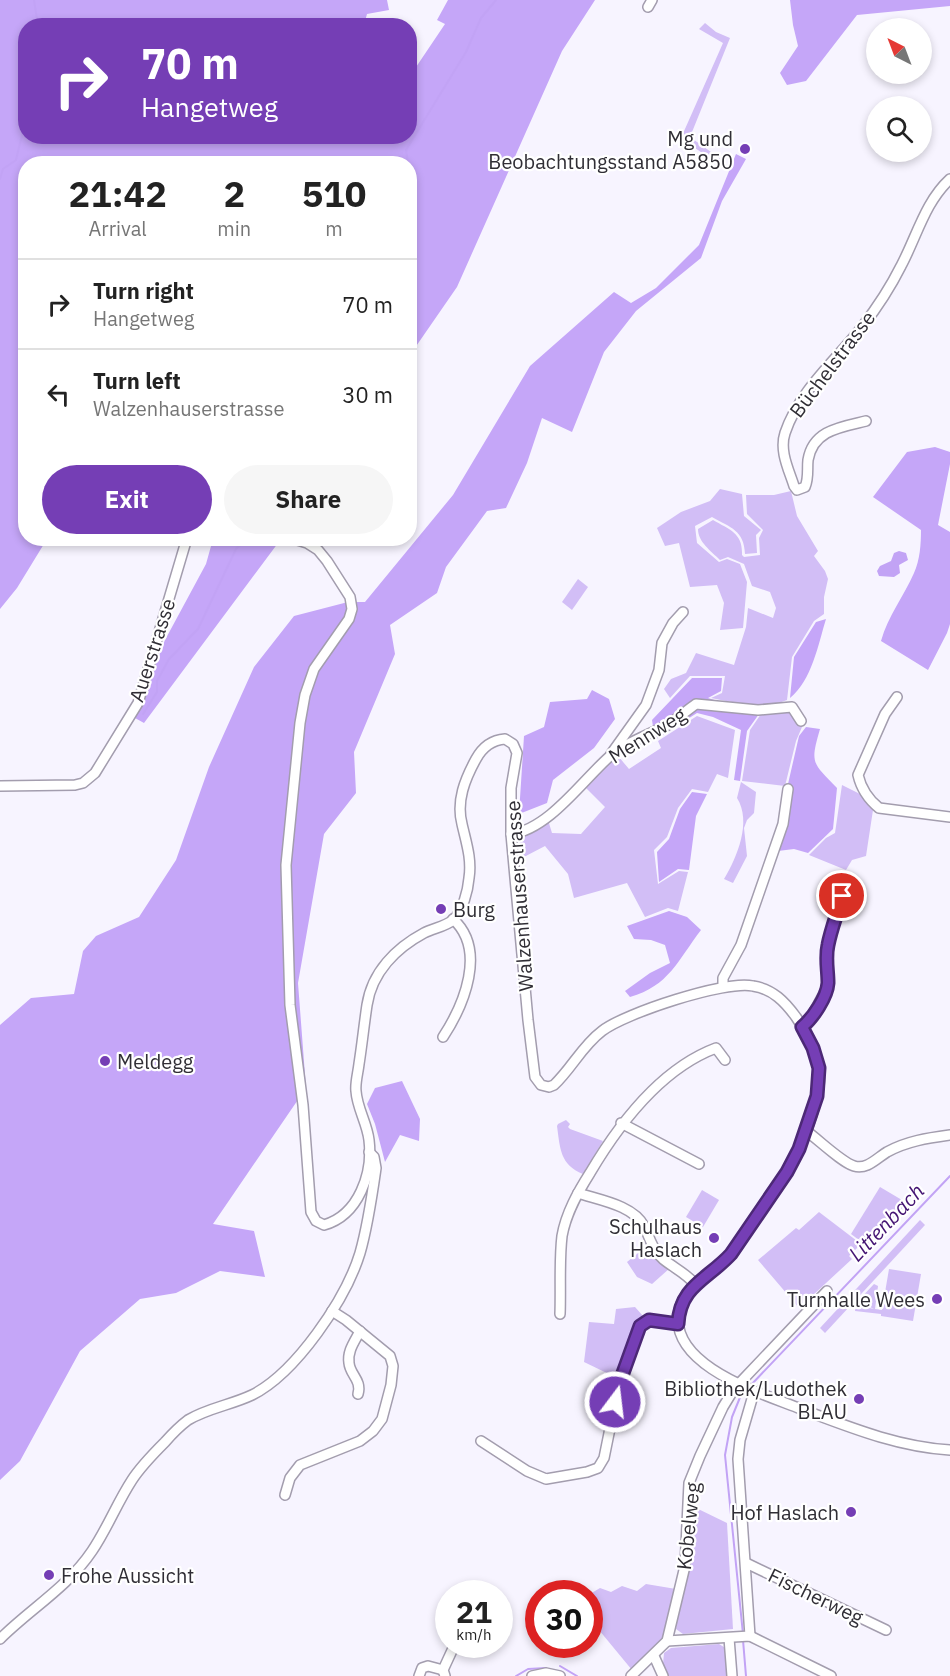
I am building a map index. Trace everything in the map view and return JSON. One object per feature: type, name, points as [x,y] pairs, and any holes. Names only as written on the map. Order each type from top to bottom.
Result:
[{"type":"street","name":"Büchelstrasse","points":[[866,421],[828,430],[820,436],[812,447],[808,461],[808,482],[805,488],[797,490],[783,446],[784,436],[794,411],[825,367],[862,327],[900,268],[930,202],[950,179]]},
{"type":"street","name":"Auerstrasse","points":[[0,786],[75,785],[91,777],[138,703],[185,546]]},
{"type":"street","points":[[312,546],[327,561],[350,597],[352,609],[349,619],[314,669],[305,695],[300,723],[286,865],[290,1005],[303,1105],[311,1212],[316,1221],[324,1225],[342,1217],[353,1206],[364,1181],[369,1139],[355,1090],[368,1000],[377,975],[392,955],[407,943],[453,919],[467,935],[471,967],[460,1006],[443,1037]]},
{"type":"street","points":[[610,756],[645,705],[659,670],[662,643],[673,623],[683,612]]},
{"type":"street","points":[[897,697],[885,714],[858,775],[860,785],[879,808],[950,817]]},
{"type":"street","name":"Mennweg","points":[[511,834],[517,834],[543,820],[575,793],[610,756],[669,724],[696,704],[758,710],[792,707],[801,721]]},
{"type":"street","name":"Walzenhauserstrasse","points":[[453,919],[463,902],[470,878],[470,859],[461,822],[460,804],[463,786],[478,754],[491,743],[501,739],[509,741],[517,753],[511,788],[511,834],[528,1020],[535,1077],[541,1085],[549,1087],[554,1085],[591,1040],[612,1024],[629,1016],[723,986],[753,986],[767,990],[788,1006],[802,1027],[813,1048],[819,1068],[819,1082],[805,1130],[787,1172],[731,1254],[696,1285],[684,1299],[679,1310],[678,1324]]},
{"type":"street","points":[[723,986],[723,978],[741,945],[783,824],[788,789]]},
{"type":"street","points":[[802,1027],[813,1014],[828,986],[826,957],[828,944],[842,896]]},
{"type":"street","points":[[560,1314],[562,1236],[568,1213],[610,1138],[652,1091],[687,1063],[716,1048],[724,1059]]},
{"type":"street","points":[[621,1123],[699,1164]]},
{"type":"street","points":[[805,1130],[855,1167],[866,1167],[887,1152],[916,1140],[950,1135]]},
{"type":"street","points":[[0,1639],[25,1614],[59,1587],[91,1552],[134,1477],[177,1430],[197,1416],[252,1395],[277,1378],[292,1364],[333,1311],[360,1254],[376,1168],[374,1157],[369,1152]]},
{"type":"street","points":[[578,1193],[628,1210],[637,1216],[644,1226],[651,1245],[663,1259],[686,1274],[696,1285]]},
{"type":"street","name":"Kobelweg","points":[[667,1641],[685,1566],[689,1484],[700,1456],[723,1407],[747,1388],[827,1291]]},
{"type":"street","points":[[285,1495],[290,1478],[300,1465],[360,1440],[373,1431],[382,1419],[392,1379],[393,1366],[390,1356],[333,1311]]},
{"type":"street","points":[[481,1441],[526,1471],[546,1479],[565,1477],[598,1468],[604,1458],[619,1384],[640,1326],[649,1320],[678,1324],[690,1349],[699,1359],[720,1374],[747,1388],[901,1444],[932,1450],[950,1450]]},
{"type":"street","points":[[358,1394],[359,1384],[350,1367],[349,1355],[360,1331]]},
{"type":"street","points":[[747,1388],[738,1459],[749,1636]]},
{"type":"street","name":"Fischerweg","points":[[746,1563],[886,1630]]},
{"type":"street","points":[[631,1676],[667,1641],[749,1636],[831,1676]]},
{"type":"street","points":[[732,1638],[732,1676]]},
{"type":"street","points":[[654,1656],[663,1676]]},
{"type":"street","points":[[419,1676],[422,1668],[428,1666],[444,1673],[450,1658]]},
{"type":"street","points":[[532,1676],[546,1672],[560,1676]]},
{"type":"shaded area","points":[[0,0],[387,0],[389,10],[367,14],[366,18],[18,18],[18,144],[417,144],[417,66],[445,24],[437,20],[448,0],[595,0],[562,51],[457,287],[417,345],[417,156],[18,156],[18,546],[43,546],[17,588],[0,609]]},
{"type":"shaded area","points":[[790,0],[950,0],[950,6],[857,15],[806,81],[787,85],[780,73],[798,46]]},
{"type":"shaded area","points":[[705,23],[716,32],[730,38],[690,137],[725,162],[722,167],[681,138],[723,43],[699,29]]},
{"type":"shaded area","points":[[736,154],[746,159],[722,201],[701,258],[636,311],[604,352],[572,432],[542,418],[527,463],[506,508],[487,511],[446,567],[437,593],[390,625],[395,654],[354,752],[356,793],[324,834],[298,983],[306,1088],[213,1224],[254,1231],[265,1277],[220,1271],[176,1293],[140,1299],[80,1351],[20,1461],[0,1480],[0,1025],[31,998],[74,994],[83,951],[96,936],[139,917],[176,860],[209,767],[254,667],[294,616],[348,602],[365,602],[411,546],[417,546],[417,539],[453,495],[530,366],[614,292],[631,303],[656,288],[699,245]]},
{"type":"shaded area","points":[[935,447],[950,452],[950,464],[938,525],[950,532],[950,624],[928,670],[881,641],[916,568],[920,552],[921,530],[873,497],[907,452]]},
{"type":"shaded area","points":[[720,489],[742,494],[744,516],[761,530],[756,535],[757,553],[745,554],[739,535],[725,524],[712,517],[695,526],[697,543],[719,562],[727,559],[740,564],[747,582],[743,628],[720,630],[724,603],[717,585],[690,587],[679,543],[665,546],[657,528],[681,512],[710,501]]},
{"type":"shaded area","points":[[791,491],[797,516],[818,551],[814,556],[828,579],[824,597],[824,614],[814,621],[792,657],[787,700],[759,705],[711,698],[722,693],[725,676],[690,676],[670,698],[664,689],[671,679],[686,673],[696,653],[734,665],[746,627],[748,608],[773,618],[776,608],[770,592],[752,586],[744,564],[728,557],[720,560],[703,542],[698,529],[713,520],[738,537],[744,557],[760,555],[759,538],[763,530],[747,514],[746,495],[774,495]]},
{"type":"shaded area","points":[[211,546],[276,546],[144,723],[135,718],[165,640],[206,564]]},
{"type":"shaded area","points":[[899,551],[906,553],[908,560],[899,565],[900,573],[894,577],[879,576],[877,571],[880,566],[891,561],[894,553]]},
{"type":"shaded area","points":[[578,579],[588,587],[572,610],[562,602]]},
{"type":"shaded area","points":[[826,619],[809,672],[798,691],[790,698],[794,657],[816,622]]},
{"type":"shaded area","points":[[692,678],[722,678],[721,691],[708,698],[759,714],[747,731],[740,781],[734,780],[741,730],[713,717],[697,713],[655,740],[652,720]]},
{"type":"shaded area","points":[[592,690],[609,699],[615,719],[594,748],[553,780],[547,803],[519,814],[524,736],[544,727],[550,702],[587,699]]},
{"type":"shaded area","points":[[787,712],[796,717],[802,727],[796,741],[785,786],[742,781],[750,730],[761,714]]},
{"type":"shaded area","points":[[697,716],[735,730],[728,778],[717,774],[708,792],[692,789],[678,808],[667,837],[654,850],[658,884],[679,871],[688,872],[678,911],[668,908],[645,917],[627,883],[574,898],[568,874],[545,846],[522,858],[519,837],[548,820],[552,833],[581,834],[605,807],[586,788],[610,761],[618,756],[629,769],[661,748],[658,741]]},
{"type":"shaded area","points":[[806,727],[820,729],[815,749],[815,762],[837,788],[833,829],[808,853],[794,849],[778,851],[791,808],[791,791],[788,784],[799,736]]},
{"type":"shaded area","points":[[741,782],[756,792],[754,813],[747,820],[744,828],[747,856],[733,883],[724,879],[738,850],[743,828],[741,807],[737,798]]},
{"type":"shaded area","points":[[842,785],[860,794],[873,810],[866,856],[852,860],[846,870],[809,855],[826,838],[835,833]]},
{"type":"shaded area","points":[[692,792],[707,794],[696,816],[689,870],[678,869],[659,882],[657,852],[669,839],[680,809]]},
{"type":"shaded area","points":[[669,911],[687,917],[701,930],[664,979],[630,997],[625,991],[650,973],[670,963],[665,945],[651,940],[634,939],[627,926]]},
{"type":"shaded area","points":[[402,1081],[420,1119],[419,1141],[400,1135],[385,1162],[367,1104],[375,1088]]},
{"type":"shaded area","points":[[566,1120],[570,1124],[568,1127],[570,1129],[603,1141],[583,1174],[565,1161],[560,1148],[557,1126]]},
{"type":"shaded area","points":[[880,1187],[907,1203],[867,1246],[851,1234]]},
{"type":"shaded area","points":[[702,1190],[719,1200],[703,1227],[686,1217]]},
{"type":"shaded area","points":[[819,1212],[861,1244],[849,1256],[852,1259],[799,1308],[758,1260]]},
{"type":"shaded area","points":[[920,1220],[925,1225],[825,1333],[820,1328]]},
{"type":"shaded area","points":[[647,1246],[670,1268],[652,1284],[637,1277],[627,1262]]},
{"type":"shaded area","points":[[889,1269],[921,1274],[913,1321],[855,1311],[856,1305],[874,1309],[858,1301],[874,1284],[878,1286],[875,1309],[882,1310]]},
{"type":"shaded area","points":[[635,1307],[643,1316],[630,1339],[620,1372],[613,1376],[584,1362],[589,1322],[614,1324],[616,1309]]},
{"type":"shaded area","points":[[692,1506],[727,1523],[733,1629],[683,1634],[676,1629]]},
{"type":"shaded area","points":[[646,1584],[676,1589],[666,1630],[657,1647],[632,1670],[603,1635],[603,1589],[611,1592],[622,1586],[637,1591]]},
{"type":"shaded area","points":[[719,1644],[727,1649],[729,1676],[665,1676],[664,1653],[671,1648]]},
{"type":"waterway","points":[[34,0],[37,18]]},
{"type":"waterway","points":[[417,132],[466,52],[481,18],[496,0]]},
{"type":"waterway","points":[[0,179],[3,169],[16,160],[20,144]]},
{"type":"waterway","points":[[407,156],[406,150],[410,144]]},
{"type":"waterway","points":[[143,714],[157,692],[157,681],[169,659],[198,629],[239,546]]},
{"type":"waterway","name":"Littenbach","points":[[750,1386],[950,1176]]},
{"type":"waterway","name":"Littenbach","points":[[743,1634],[725,1455],[732,1417],[741,1395],[746,1390]]},
{"type":"waterway","name":"Littenbach","points":[[743,1640],[746,1676]]},
{"type":"waterway","points":[[560,1666],[577,1676]]},
{"type":"waterway","points":[[516,1676],[528,1669],[546,1668]]},
{"type":"place","name":"Mg und Beobachtungsstand A5850","points":[[745,149]]},
{"type":"place","name":"Burg","points":[[441,909]]},
{"type":"place","name":"Meldegg","points":[[105,1061]]},
{"type":"place","name":"Schulhaus Haslach","points":[[714,1238]]},
{"type":"place","name":"Turnhalle Wees","points":[[937,1299]]},
{"type":"place","name":"Bibliothek/Ludothek BLAU","points":[[859,1399]]},
{"type":"place","name":"Hof Haslach","points":[[851,1512]]},
{"type":"place","name":"Frohe Aussicht","points":[[49,1575]]},
{"type":"route","points":[[615,1402],[619,1384],[640,1326],[649,1320],[678,1324],[679,1310],[689,1291],[731,1254],[787,1172],[799,1149],[817,1096],[819,1082],[819,1068],[813,1048],[802,1027],[808,1023],[828,986],[826,957],[828,944],[842,896]]}]
